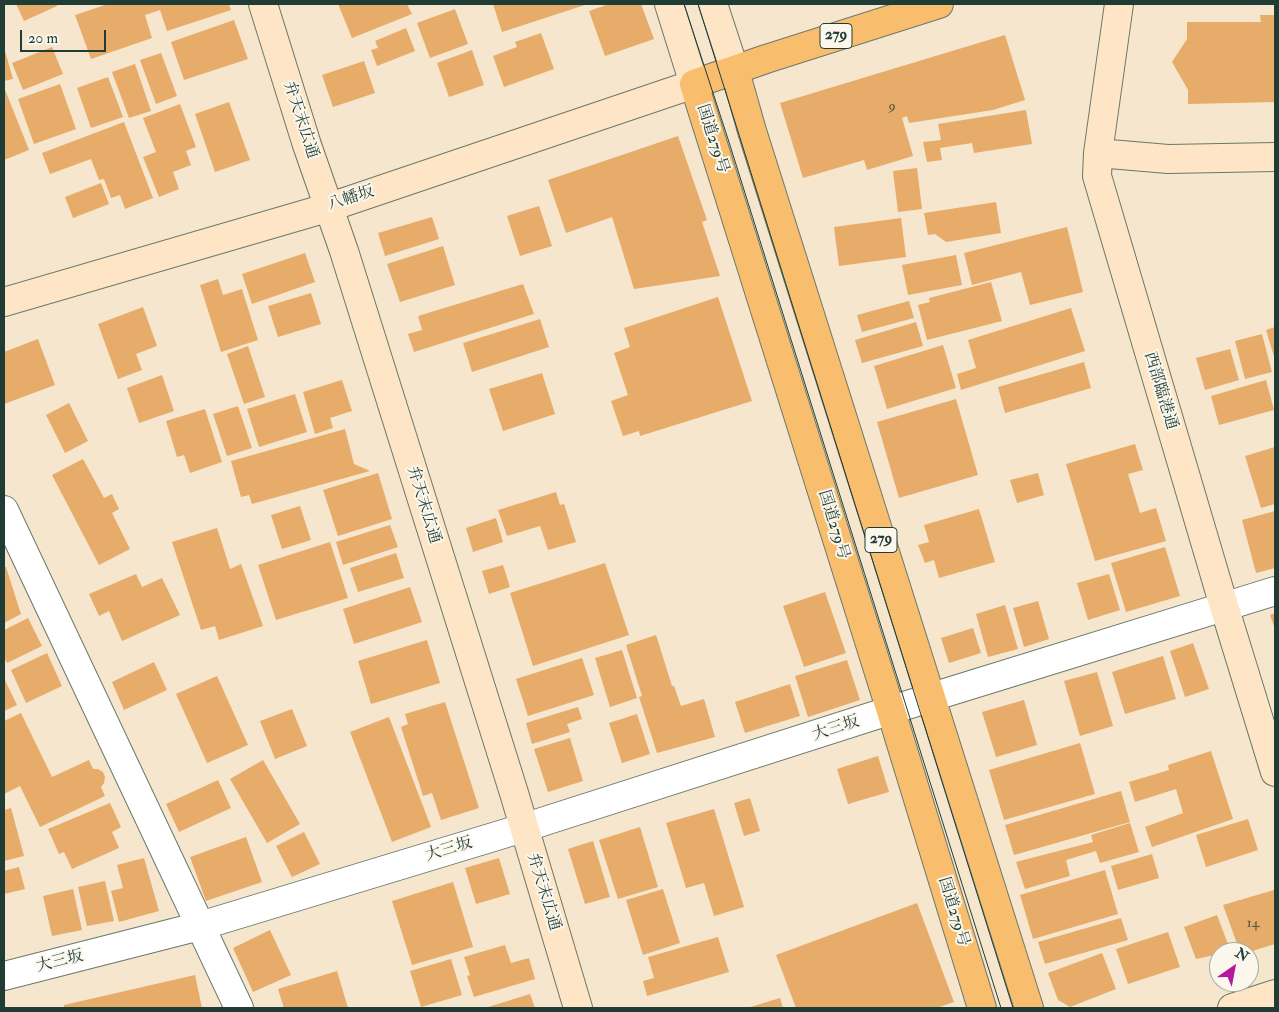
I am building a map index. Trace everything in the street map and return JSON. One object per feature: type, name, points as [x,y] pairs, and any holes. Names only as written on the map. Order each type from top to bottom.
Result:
[{"type":"highway","name":"国道279号","points":[[939,4],[766,58],[694,84],[891,711],[982,1008]]},
{"type":"highway","name":"279","points":[[735,70],[752,130],[930,698],[1029,1008]]},
{"type":"street","name":"弁天末広通","points":[[263,4],[307,145],[330,206],[511,784],[578,1008]]},
{"type":"street","points":[[669,4],[694,84]]},
{"type":"street","points":[[712,4],[735,70]]},
{"type":"street","name":"西部臨港通","points":[[1119,4],[1098,153],[1097,176],[1275,772]]},
{"type":"street","name":"八幡坂","points":[[4,302],[330,206],[694,84]]},
{"type":"street","points":[[1098,153],[1168,159],[1275,157]]},
{"type":"street","points":[[4,510],[239,1008]]},
{"type":"street","name":"大三坂","points":[[4,976],[200,926],[523,828],[930,698],[1275,591]]},
{"type":"street","points":[[1232,1008],[1275,994]]},
{"type":"building","points":[[16,4],[56,4],[57,6],[24,21]]},
{"type":"building","points":[[108,4],[229,4],[231,10],[167,31],[160,10],[145,15],[152,38],[91,59],[75,15]]},
{"type":"building","points":[[338,4],[407,4],[412,14],[352,38]]},
{"type":"building","points":[[493,4],[588,4],[502,32]]},
{"type":"building","points":[[609,4],[641,4],[654,39],[605,56],[589,11]]},
{"type":"building","points":[[455,9],[468,44],[430,58],[417,23]]},
{"type":"building","points":[[1260,15],[1275,15],[1275,102],[1188,104],[1188,90],[1172,62],[1187,39],[1187,22],[1261,22]]},
{"type":"building","points":[[234,20],[248,59],[184,80],[171,42]]},
{"type":"building","points":[[406,28],[415,51],[377,66],[371,50],[378,48],[375,41]]},
{"type":"building","points":[[541,33],[554,69],[504,87],[493,56],[517,47],[515,42]]},
{"type":"building","points":[[1005,35],[1025,100],[993,110],[909,123],[907,116],[902,118],[913,156],[867,170],[864,160],[803,178],[780,103]]},
{"type":"building","points":[[4,47],[13,79],[4,81]]},
{"type":"building","points":[[52,47],[63,74],[23,90],[12,63]]},
{"type":"building","points":[[472,50],[484,85],[449,97],[437,63]]},
{"type":"building","points":[[161,53],[177,96],[156,104],[140,60]]},
{"type":"building","points":[[364,61],[375,93],[333,107],[322,75]]},
{"type":"building","points":[[135,64],[151,111],[129,118],[112,72]]},
{"type":"building","points":[[108,77],[123,117],[91,128],[77,88]]},
{"type":"building","points":[[60,84],[76,129],[34,144],[18,99]]},
{"type":"building","points":[[4,87],[29,150],[4,160]]},
{"type":"building","points":[[229,102],[250,160],[215,172],[195,114]]},
{"type":"building","points":[[180,104],[196,147],[186,151],[191,165],[173,172],[179,189],[159,197],[143,157],[156,152],[143,118]]},
{"type":"building","points":[[1026,110],[1032,144],[974,153],[972,143],[940,148],[942,160],[927,162],[923,142],[941,140],[938,124]]},
{"type":"building","points":[[124,122],[153,198],[125,209],[120,195],[111,198],[104,179],[99,180],[91,159],[50,174],[42,153]]},
{"type":"building","points":[[678,136],[707,220],[702,222],[720,276],[634,289],[612,217],[566,233],[548,180]]},
{"type":"building","points":[[917,168],[922,209],[898,212],[893,171]]},
{"type":"building","points":[[101,183],[109,204],[73,218],[65,197]]},
{"type":"building","points":[[996,202],[1001,233],[946,242],[935,234],[928,235],[924,213]]},
{"type":"building","points":[[539,206],[552,246],[520,256],[507,216]]},
{"type":"building","points":[[432,217],[439,239],[385,256],[378,233]]},
{"type":"building","points":[[901,218],[906,257],[839,266],[834,227]]},
{"type":"building","points":[[1067,227],[1083,292],[1030,305],[1021,272],[972,285],[964,253]]},
{"type":"building","points":[[443,246],[455,285],[400,302],[387,264]]},
{"type":"building","points":[[305,253],[315,282],[252,304],[242,274]]},
{"type":"building","points":[[956,255],[962,285],[908,295],[902,265]]},
{"type":"building","points":[[218,279],[223,295],[242,289],[258,340],[221,352],[200,285]]},
{"type":"building","points":[[991,282],[1002,321],[927,340],[918,305],[930,302],[929,298]]},
{"type":"building","points":[[523,284],[534,314],[414,352],[408,334],[422,330],[418,316]]},
{"type":"building","points":[[311,293],[321,324],[278,337],[268,306]]},
{"type":"building","points":[[718,297],[752,401],[640,436],[639,431],[623,436],[611,401],[628,395],[614,353],[630,347],[624,328]]},
{"type":"building","points":[[909,301],[914,318],[862,332],[857,315]]},
{"type":"building","points":[[143,307],[157,346],[136,354],[142,370],[118,379],[98,324]]},
{"type":"building","points":[[1071,308],[1085,351],[961,390],[957,374],[976,368],[968,340]]},
{"type":"building","points":[[540,319],[549,347],[472,372],[463,343]]},
{"type":"building","points":[[916,322],[923,346],[862,363],[855,340]]},
{"type":"building","points":[[1275,327],[1275,360],[1266,330]]},
{"type":"building","points":[[1262,334],[1272,372],[1245,379],[1235,341]]},
{"type":"building","points":[[38,339],[55,385],[4,404],[4,352]]},
{"type":"building","points":[[943,345],[956,388],[887,409],[874,366]]},
{"type":"building","points":[[248,346],[265,397],[244,404],[227,354]]},
{"type":"building","points":[[1230,349],[1239,380],[1205,390],[1196,358]]},
{"type":"building","points":[[1084,362],[1091,388],[1005,413],[998,387]]},
{"type":"building","points":[[542,373],[555,414],[503,431],[489,389]]},
{"type":"building","points":[[162,375],[174,411],[139,423],[127,388]]},
{"type":"building","points":[[342,380],[352,411],[330,418],[333,428],[315,434],[303,392]]},
{"type":"building","points":[[1266,380],[1274,410],[1219,425],[1211,396]]},
{"type":"building","points":[[295,394],[307,432],[259,447],[247,409]]},
{"type":"building","points":[[956,399],[978,475],[899,498],[877,422]]},
{"type":"building","points":[[69,403],[88,441],[65,453],[46,415]]},
{"type":"building","points":[[238,406],[252,448],[227,456],[213,414]]},
{"type":"building","points":[[205,409],[222,462],[190,473],[184,455],[177,457],[166,421]]},
{"type":"building","points":[[345,429],[354,464],[370,471],[252,504],[249,495],[241,497],[231,461]]},
{"type":"building","points":[[1135,444],[1143,470],[1128,474],[1140,513],[1156,508],[1166,541],[1095,561],[1066,464]]},
{"type":"building","points":[[1275,447],[1275,504],[1261,508],[1245,456]]},
{"type":"building","points":[[83,459],[104,498],[112,494],[119,509],[112,513],[130,549],[99,565],[52,475]]},
{"type":"building","points":[[378,473],[392,519],[338,536],[323,490]]},
{"type":"building","points":[[1038,473],[1044,495],[1017,503],[1010,480]]},
{"type":"building","points":[[556,492],[560,505],[564,504],[576,542],[548,550],[540,526],[507,536],[498,510]]},
{"type":"building","points":[[300,506],[311,540],[282,549],[271,515]]},
{"type":"building","points":[[979,509],[995,562],[939,578],[934,560],[925,563],[918,545],[929,542],[924,525]]},
{"type":"building","points":[[1275,511],[1275,568],[1256,573],[1242,520]]},
{"type":"building","points":[[496,518],[503,542],[473,552],[466,528]]},
{"type":"building","points":[[390,525],[398,547],[343,565],[336,542]]},
{"type":"building","points":[[217,528],[230,569],[241,564],[263,626],[219,640],[215,626],[201,630],[172,542]]},
{"type":"building","points":[[330,542],[348,598],[276,620],[258,565]]},
{"type":"building","points":[[1165,547],[1180,596],[1126,612],[1111,563]]},
{"type":"building","points":[[396,553],[404,578],[358,592],[350,568]]},
{"type":"building","points":[[605,563],[629,635],[533,666],[510,593]]},
{"type":"building","points":[[503,565],[510,587],[489,594],[482,571]]},
{"type":"building","points":[[4,567],[6,567],[21,614],[4,623]]},
{"type":"building","points":[[136,574],[142,587],[162,578],[180,615],[122,641],[109,611],[99,616],[89,594]]},
{"type":"building","points":[[1109,574],[1120,610],[1088,620],[1077,583]]},
{"type":"building","points":[[410,587],[422,622],[354,644],[343,609]]},
{"type":"building","points":[[825,592],[846,653],[804,667],[783,606]]},
{"type":"building","points":[[1038,601],[1049,639],[1024,647],[1013,608]]},
{"type":"building","points":[[1005,605],[1018,649],[988,657],[976,614]]},
{"type":"building","points":[[1275,613],[1275,629],[1270,615]]},
{"type":"building","points":[[28,618],[42,646],[7,663],[4,657],[4,630]]},
{"type":"building","points":[[973,628],[981,653],[949,663],[941,638]]},
{"type":"building","points":[[656,635],[672,686],[674,686],[681,706],[704,699],[715,737],[657,753],[639,697],[642,696],[626,645]]},
{"type":"building","points":[[427,640],[440,683],[371,704],[358,661]]},
{"type":"building","points":[[1193,643],[1209,689],[1185,697],[1170,651]]},
{"type":"building","points":[[622,650],[637,698],[610,707],[595,658]]},
{"type":"building","points":[[47,653],[62,686],[26,703],[11,670]]},
{"type":"building","points":[[1163,656],[1176,699],[1125,714],[1112,672]]},
{"type":"building","points":[[582,658],[594,695],[528,716],[516,679]]},
{"type":"building","points":[[847,660],[860,700],[808,717],[795,676]]},
{"type":"building","points":[[154,662],[167,690],[124,710],[112,682]]},
{"type":"building","points":[[1097,672],[1113,726],[1080,736],[1064,681]]},
{"type":"building","points":[[217,676],[248,745],[207,763],[176,694]]},
{"type":"building","points":[[4,678],[17,705],[4,711]]},
{"type":"building","points":[[790,684],[800,716],[745,733],[735,702]]},
{"type":"building","points":[[1024,700],[1037,745],[996,757],[982,712]]},
{"type":"building","points":[[445,702],[479,808],[441,820],[432,793],[423,796],[401,727],[408,724],[405,714]]},
{"type":"building","points":[[578,707],[582,719],[567,724],[570,732],[532,744],[526,723]]},
{"type":"building","points":[[292,709],[307,746],[275,759],[260,721]]},
{"type":"building","points":[[21,713],[52,777],[89,760],[93,769],[103,772],[105,777],[101,787],[105,796],[40,827],[20,786],[4,794],[4,721]]},
{"type":"building","points":[[637,714],[650,754],[622,763],[609,723]]},
{"type":"building","points":[[389,717],[431,827],[392,842],[350,732]]},
{"type":"building","points":[[570,738],[583,781],[548,792],[534,749]]},
{"type":"building","points":[[1080,743],[1095,794],[1004,820],[989,770]]},
{"type":"building","points":[[1211,751],[1233,819],[1152,847],[1145,827],[1183,813],[1176,789],[1135,802],[1129,782],[1169,770],[1168,765]]},
{"type":"building","points":[[878,756],[889,792],[848,804],[837,769]]},
{"type":"building","points":[[263,760],[300,824],[267,843],[230,779]]},
{"type":"building","points":[[218,780],[231,808],[179,832],[166,804]]},
{"type":"building","points":[[1121,791],[1130,822],[1014,855],[1005,825]]},
{"type":"building","points":[[750,798],[760,831],[744,836],[734,803]]},
{"type":"building","points":[[110,803],[121,827],[112,832],[119,848],[72,869],[64,852],[59,854],[48,829]]},
{"type":"building","points":[[11,808],[24,856],[4,861],[4,810]]},
{"type":"building","points":[[714,809],[744,907],[714,916],[704,883],[686,888],[666,823]]},
{"type":"building","points":[[1248,819],[1258,850],[1206,867],[1196,835]]},
{"type":"building","points":[[1130,823],[1139,852],[1100,863],[1096,851],[1066,860],[1070,876],[1025,889],[1016,862],[1093,842],[1091,835]]},
{"type":"building","points":[[640,827],[658,887],[618,899],[599,840]]},
{"type":"building","points":[[304,832],[320,864],[292,877],[276,846]]},
{"type":"building","points":[[246,837],[262,882],[206,901],[190,857]]},
{"type":"building","points":[[593,841],[610,897],[585,904],[568,849]]},
{"type":"building","points":[[1152,854],[1159,878],[1118,890],[1111,866]]},
{"type":"building","points":[[144,858],[159,911],[119,922],[111,891],[123,888],[117,865]]},
{"type":"building","points":[[499,858],[510,894],[476,904],[465,868]]},
{"type":"building","points":[[19,867],[25,889],[4,894],[4,871]]},
{"type":"building","points":[[1105,870],[1118,914],[1033,939],[1020,895]]},
{"type":"building","points":[[105,881],[114,921],[87,926],[78,887]]},
{"type":"building","points":[[453,882],[473,947],[412,965],[392,901]]},
{"type":"building","points":[[73,889],[82,930],[52,936],[43,896]]},
{"type":"building","points":[[663,889],[680,943],[643,955],[626,900]]},
{"type":"building","points":[[1274,890],[1275,944],[1259,949],[1259,942],[1236,942],[1223,905]]},
{"type":"building","points":[[917,903],[954,1002],[937,1008],[796,1008],[776,955]]},
{"type":"building","points":[[1217,915],[1227,942],[1209,942],[1209,956],[1196,959],[1184,927]]},
{"type":"building","points":[[1121,918],[1128,940],[1045,964],[1038,942]]},
{"type":"building","points":[[270,930],[291,975],[253,992],[233,948]]},
{"type":"building","points":[[1168,932],[1180,967],[1128,984],[1116,949]]},
{"type":"building","points":[[718,937],[729,972],[647,996],[643,981],[654,978],[648,957]]},
{"type":"building","points":[[505,945],[511,963],[529,958],[535,979],[474,997],[467,976],[470,975],[464,957]]},
{"type":"building","points":[[1102,953],[1116,989],[1070,1007],[1058,1000],[1048,973]]},
{"type":"building","points":[[451,959],[462,995],[421,1007],[410,971]]},
{"type":"building","points":[[337,971],[348,1008],[284,1008],[278,989]]},
{"type":"building","points":[[195,975],[202,1008],[64,1008],[64,1005]]},
{"type":"building","points":[[530,994],[535,1008],[485,1008]]},
{"type":"building","points":[[780,998],[783,1008],[747,1008]]},
{"type":"tram line","points":[[684,4],[1001,1008]]},
{"type":"tram line","points":[[698,4],[1013,1008]]}]
